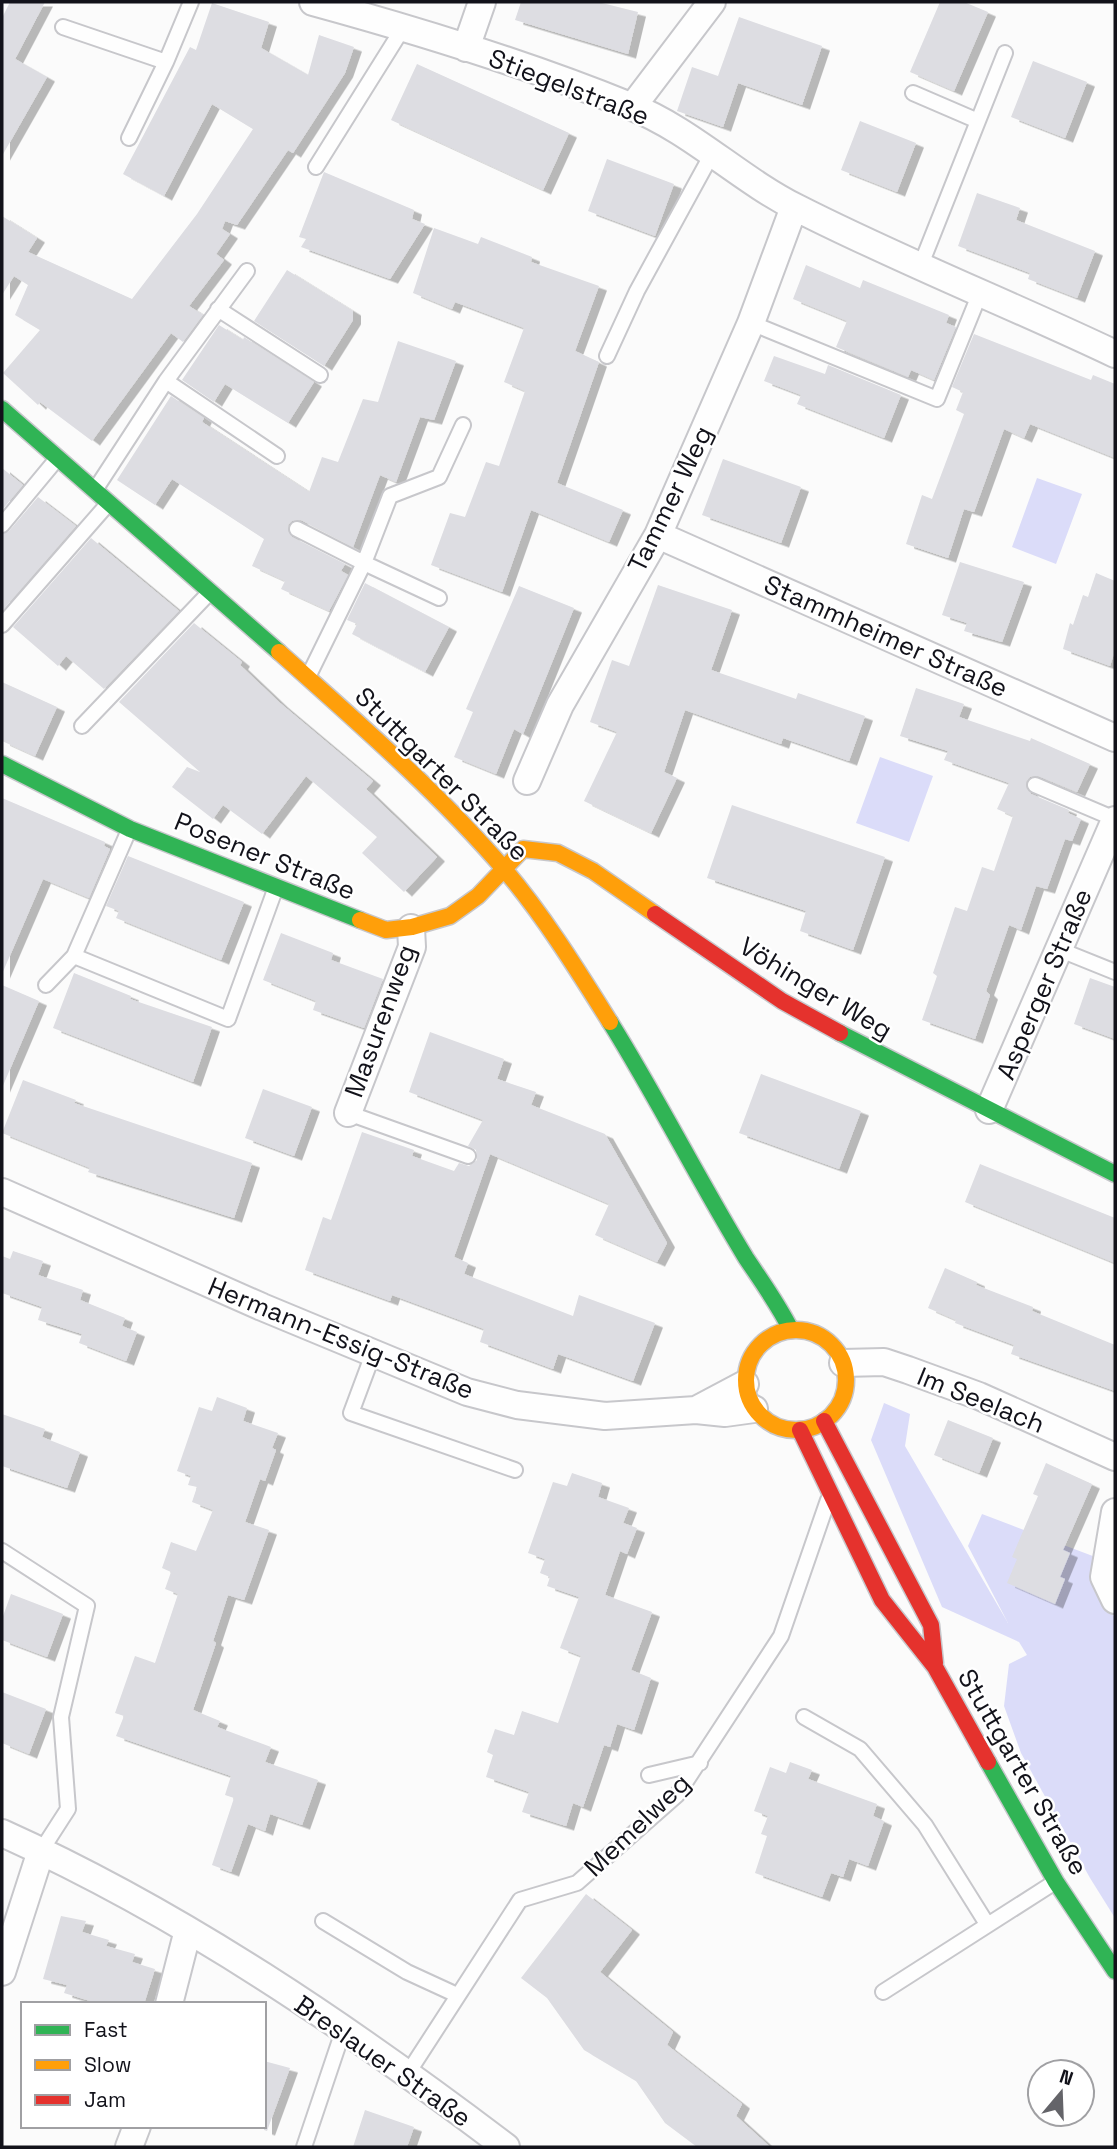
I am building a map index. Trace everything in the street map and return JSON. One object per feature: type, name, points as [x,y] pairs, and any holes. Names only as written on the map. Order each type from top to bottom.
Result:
[{"type":"street","name":"Stiegelstraße","points":[[313,2],[360,8],[403,28],[633,106],[713,152],[794,207],[1115,354]]},
{"type":"street","points":[[466,48],[482,2]]},
{"type":"street","points":[[633,106],[712,2]]},
{"type":"street","name":"Tammer Weg","points":[[527,781],[560,705],[658,535],[751,323],[794,207]]},
{"type":"street","name":"Stuttgarter Straße","points":[[2,409],[308,676],[394,755],[505,870],[582,977],[651,1087],[747,1259],[775,1297],[791,1330]]},
{"type":"street","name":"Stammheimer Straße","points":[[658,535],[1115,738]]},
{"type":"street","name":"Posener Straße","points":[[2,764],[130,829],[386,930],[411,928],[447,918],[473,903],[505,870]]},
{"type":"street","name":"Asperger Straße","points":[[989,1110],[1115,820]]},
{"type":"street","name":"Vöhinger Weg","points":[[505,870],[523,849],[558,853],[593,870],[782,1001],[885,1059],[1115,1174]]},
{"type":"street","name":"Masurenweg","points":[[348,1113],[412,947],[411,928]]},
{"type":"street","name":"Hermann-Essig-Straße","points":[[2,1193],[467,1392],[517,1405],[606,1416],[696,1410],[750,1396]]},
{"type":"street","name":"Stuttgarter Straße","points":[[747,1259],[757,1301]]},
{"type":"street","points":[[791,1330],[805,1331],[828,1342],[843,1363],[845,1389],[834,1413],[824,1421],[800,1430],[774,1426],[750,1396],[750,1359],[765,1333],[791,1330]]},
{"type":"street","name":"Im Seelach","points":[[843,1363],[884,1362],[979,1396],[1115,1457]]},
{"type":"street","name":"Stuttgarter Straße","points":[[824,1421],[931,1625],[935,1667]]},
{"type":"street","name":"Stuttgarter Straße","points":[[800,1430],[882,1600],[935,1667],[1056,1882],[1115,1971]]},
{"type":"street","points":[[1115,1512],[1104,1577],[1115,1600]]},
{"type":"street","name":"Breslauer Straße","points":[[2,1833],[188,1930],[408,2073],[506,2147]]},
{"type":"street","points":[[2,1972],[41,1851]]},
{"type":"street","points":[[170,2002],[188,1930]]},
{"type":"lane","points":[[129,138],[166,62],[191,2]]},
{"type":"lane","points":[[63,27],[166,62]]},
{"type":"lane","points":[[316,167],[403,28]]},
{"type":"lane","points":[[920,267],[1005,53]]},
{"type":"lane","points":[[913,93],[978,121]]},
{"type":"lane","points":[[607,356],[637,291],[713,152]]},
{"type":"lane","points":[[94,492],[166,381],[247,271]]},
{"type":"lane","points":[[751,323],[937,399],[980,293]]},
{"type":"lane","points":[[218,309],[320,375]]},
{"type":"lane","points":[[166,381],[277,456]]},
{"type":"lane","points":[[308,676],[364,562],[390,496],[439,477],[463,425]]},
{"type":"lane","points":[[2,525],[57,459]]},
{"type":"lane","points":[[2,625],[108,504]]},
{"type":"lane","points":[[297,529],[439,598]]},
{"type":"lane","points":[[82,726],[211,591]]},
{"type":"lane","points":[[1035,785],[1115,820]]},
{"type":"lane","points":[[46,985],[74,956],[130,829]]},
{"type":"lane","points":[[74,956],[228,1019],[276,887]]},
{"type":"lane","points":[[1058,949],[1115,972]]},
{"type":"lane","points":[[348,1113],[468,1156]]},
{"type":"lane","points":[[373,1354],[351,1413],[515,1470]]},
{"type":"lane","name":"Memelweg","points":[[408,2073],[520,1900],[578,1883],[677,1795],[781,1636],[831,1492]]},
{"type":"lane","points":[[2,1551],[87,1605],[61,1717],[68,1809],[41,1851]]},
{"type":"lane","points":[[803,1717],[860,1749],[925,1825],[987,1924]]},
{"type":"lane","points":[[649,1775],[700,1763]]},
{"type":"lane","points":[[883,1992],[1056,1882]]},
{"type":"lane","points":[[323,1921],[407,1972],[457,1995]]},
{"type":"lane","points":[[304,2147],[343,2031]]},
{"type":"shaded area","points":[[1037,478],[1082,494],[1056,564],[1012,547]]},
{"type":"shaded area","points":[[880,757],[933,776],[909,842],[856,823]]},
{"type":"shaded area","points":[[884,1403],[910,1414],[905,1446],[1008,1623],[968,1546],[982,1514],[1098,1558],[1101,1595],[1115,1618],[1115,1918],[1021,1753],[1004,1706],[1009,1664],[1027,1655],[1019,1642],[942,1607],[871,1440]]},
{"type":"building","points":[[10,2],[45,2],[15,59],[47,77],[2,156],[2,18]]},
{"type":"building","points":[[521,2],[598,2],[638,12],[628,54],[515,20]]},
{"type":"building","points":[[940,2],[964,2],[988,12],[954,91],[910,72]]},
{"type":"building","points":[[212,3],[269,22],[261,48],[308,75],[319,35],[354,47],[345,73],[293,153],[288,150],[237,225],[225,221],[222,229],[230,234],[216,254],[224,260],[189,306],[203,315],[183,342],[171,333],[92,441],[40,402],[38,405],[3,373],[40,330],[15,315],[28,285],[14,276],[2,295],[2,216],[37,238],[28,252],[132,299],[197,214],[253,129],[212,104],[164,196],[123,174],[190,47],[196,50]]},
{"type":"building","points":[[739,17],[822,46],[802,105],[738,83],[723,127],[677,111],[692,67],[718,76]]},
{"type":"building","points":[[1033,61],[1087,82],[1065,138],[1011,117]]},
{"type":"building","points":[[417,64],[569,133],[543,190],[391,120]]},
{"type":"building","points":[[860,121],[916,143],[897,192],[841,170]]},
{"type":"building","points":[[607,159],[674,184],[655,236],[588,211]]},
{"type":"building","points":[[324,172],[414,210],[412,219],[425,224],[390,279],[301,247],[306,239],[299,237]]},
{"type":"building","points":[[977,193],[1020,208],[1016,220],[1095,251],[1077,298],[1028,279],[1030,273],[958,246]]},
{"type":"building","points":[[434,228],[478,244],[481,237],[532,257],[531,262],[599,286],[575,351],[599,362],[557,483],[623,510],[609,542],[531,510],[502,592],[431,565],[450,513],[465,517],[486,462],[499,466],[525,391],[504,382],[524,328],[455,302],[452,309],[413,293]]},
{"type":"building","points":[[806,265],[860,288],[863,280],[949,315],[946,323],[956,327],[934,380],[911,370],[908,377],[836,347],[847,321],[793,299]]},
{"type":"building","points":[[287,270],[353,311],[353,320],[324,366],[254,321]]},
{"type":"building","points":[[219,325],[243,340],[244,337],[314,382],[288,423],[225,384],[214,402],[182,380]]},
{"type":"building","points":[[974,334],[1091,380],[1093,375],[1115,384],[1115,458],[1030,424],[1024,438],[1004,429],[974,512],[964,509],[948,558],[906,544],[922,495],[932,499],[964,414],[956,410],[963,392],[952,387]]},
{"type":"building","points":[[398,341],[456,361],[434,420],[420,417],[396,482],[380,475],[353,547],[301,520],[292,521],[288,525],[292,537],[345,564],[341,571],[348,575],[329,611],[281,589],[285,581],[252,566],[264,539],[172,479],[155,505],[117,480],[171,396],[204,418],[202,422],[309,492],[322,457],[338,462],[363,399],[378,402]]},
{"type":"building","points":[[774,356],[825,374],[828,365],[901,395],[884,438],[797,404],[801,395],[764,381]]},
{"type":"building","points":[[723,459],[801,487],[781,543],[702,515]]},
{"type":"building","points":[[2,468],[23,485],[2,510]]},
{"type":"building","points":[[38,497],[76,526],[2,611],[2,534],[9,531]]},
{"type":"building","points":[[91,538],[179,611],[104,689],[66,656],[58,666],[13,627]]},
{"type":"building","points":[[960,562],[1024,582],[1002,642],[964,631],[967,623],[942,615]]},
{"type":"building","points":[[1096,573],[1115,581],[1115,650],[1110,666],[1063,649],[1070,623],[1073,625],[1083,595],[1088,597]]},
{"type":"building","points":[[365,583],[449,627],[425,672],[352,634],[357,624],[347,620]]},
{"type":"building","points":[[658,585],[732,610],[711,670],[796,699],[798,693],[865,716],[849,761],[783,738],[781,744],[685,710],[664,772],[677,778],[651,833],[584,801],[617,732],[590,722],[612,660],[629,666]]},
{"type":"building","points":[[519,586],[574,608],[523,734],[514,729],[496,774],[454,757],[473,712],[466,709]]},
{"type":"building","points":[[194,623],[242,662],[240,665],[280,703],[373,781],[366,789],[437,857],[404,892],[362,853],[377,837],[306,776],[262,834],[223,805],[213,819],[172,787],[187,767],[200,772],[119,702]]},
{"type":"building","points":[[2,682],[57,707],[35,756],[2,741]]},
{"type":"building","points":[[916,688],[964,704],[959,717],[1030,741],[1031,738],[1090,764],[1077,792],[1038,776],[1030,777],[1026,782],[1031,794],[1069,810],[1068,813],[1081,819],[1072,841],[1065,839],[1047,889],[1036,886],[1021,930],[1009,925],[986,991],[990,995],[975,1039],[922,1020],[937,976],[933,973],[955,907],[967,911],[982,867],[994,871],[1013,816],[997,809],[1009,783],[944,760],[948,751],[900,736]]},
{"type":"building","points":[[2,798],[105,842],[104,846],[110,849],[89,898],[43,879],[2,974]]},
{"type":"building","points":[[732,805],[885,857],[853,950],[800,931],[806,911],[707,878]]},
{"type":"building","points":[[128,856],[244,902],[221,960],[116,918],[119,911],[106,906]]},
{"type":"building","points":[[281,933],[333,953],[331,960],[383,979],[364,1028],[313,1010],[316,1001],[263,980]]},
{"type":"building","points":[[74,973],[131,996],[130,999],[212,1027],[193,1082],[53,1028]]},
{"type":"building","points":[[1090,978],[1115,987],[1115,1039],[1074,1024]]},
{"type":"building","points":[[2,985],[39,1001],[2,1088]]},
{"type":"building","points":[[430,1032],[504,1059],[497,1079],[536,1092],[531,1105],[605,1134],[667,1243],[657,1262],[595,1235],[609,1204],[490,1154],[454,1257],[468,1263],[464,1274],[573,1316],[579,1295],[655,1323],[633,1381],[558,1354],[553,1369],[480,1342],[484,1329],[392,1295],[390,1301],[305,1270],[323,1217],[331,1220],[362,1132],[414,1150],[412,1156],[454,1171],[459,1163],[469,1166],[477,1160],[476,1150],[468,1146],[483,1120],[409,1092]]},
{"type":"building","points":[[761,1074],[861,1111],[839,1169],[739,1133]]},
{"type":"building","points":[[23,1080],[76,1100],[74,1103],[252,1163],[234,1218],[88,1172],[90,1168],[2,1133]]},
{"type":"building","points":[[263,1089],[312,1107],[294,1156],[245,1138]]},
{"type":"building","points":[[980,1164],[1115,1218],[1115,1263],[965,1202]]},
{"type":"building","points":[[13,1251],[43,1261],[38,1275],[83,1290],[80,1300],[125,1318],[122,1326],[137,1332],[126,1361],[79,1343],[82,1334],[38,1320],[42,1307],[2,1293],[2,1256],[10,1259]]},
{"type":"building","points":[[945,1268],[977,1282],[976,1285],[1033,1307],[1032,1311],[1115,1345],[1115,1391],[1011,1354],[1014,1345],[955,1323],[956,1320],[928,1308]]},
{"type":"building","points":[[217,1397],[247,1408],[243,1421],[278,1433],[272,1448],[276,1450],[265,1481],[260,1479],[245,1522],[269,1530],[244,1600],[228,1595],[213,1641],[216,1643],[193,1710],[220,1721],[217,1727],[271,1747],[265,1762],[318,1780],[302,1825],[270,1814],[265,1831],[248,1824],[231,1872],[212,1865],[234,1798],[225,1795],[231,1776],[116,1736],[124,1716],[115,1713],[135,1656],[155,1663],[178,1594],[165,1589],[171,1572],[162,1568],[171,1542],[196,1551],[213,1510],[192,1502],[197,1487],[188,1485],[191,1476],[177,1471],[199,1407],[212,1411]]},
{"type":"building","points":[[2,1414],[45,1429],[42,1437],[80,1452],[67,1488],[2,1466]]},
{"type":"building","points":[[948,1420],[993,1438],[979,1473],[934,1455]]},
{"type":"building","points":[[1046,1463],[1092,1484],[1063,1550],[1070,1553],[1060,1577],[1065,1579],[1055,1604],[1007,1583],[1017,1559],[1012,1557],[1038,1496],[1033,1494]]},
{"type":"building","points":[[572,1473],[602,1483],[598,1497],[629,1508],[623,1523],[637,1528],[627,1554],[620,1551],[605,1595],[652,1612],[631,1670],[651,1678],[634,1730],[617,1724],[610,1747],[604,1745],[583,1807],[573,1803],[566,1826],[522,1812],[529,1792],[486,1777],[493,1755],[487,1752],[495,1729],[514,1735],[522,1711],[558,1723],[581,1656],[560,1648],[579,1597],[547,1586],[550,1577],[540,1573],[545,1559],[528,1553],[553,1482],[567,1486]]},
{"type":"building","points":[[11,1594],[63,1614],[47,1657],[2,1640],[2,1619]]},
{"type":"building","points":[[2,1692],[46,1709],[29,1754],[2,1743]]},
{"type":"building","points":[[790,1762],[812,1770],[808,1779],[877,1804],[873,1816],[884,1821],[868,1866],[849,1859],[843,1877],[831,1873],[822,1897],[755,1873],[767,1836],[761,1834],[768,1816],[754,1811],[770,1767],[786,1773]]},
{"type":"building","points":[[586,1894],[632,1930],[600,1972],[673,2032],[667,2045],[742,2104],[736,2116],[770,2147],[697,2147],[665,2123],[636,2081],[584,2050],[547,1998],[521,1978]]},
{"type":"building","points":[[61,1916],[86,1921],[82,1932],[109,1940],[106,1946],[135,1954],[132,1962],[155,1969],[145,2002],[93,2002],[64,1993],[67,1985],[43,1979]]},
{"type":"building","points":[[266,2062],[290,2068],[267,2131],[264,2130]]},
{"type":"building","points":[[365,2110],[414,2127],[407,2147],[353,2147]]},
{"type":"traffic: fast","points":[[2,409],[279,652]]},
{"type":"traffic: fast","points":[[2,764],[130,829],[360,920]]},
{"type":"traffic: fast","points":[[610,1022],[746,1258],[791,1330]]},
{"type":"traffic: fast","points":[[840,1033],[1115,1174]]},
{"type":"traffic: fast","points":[[988,1762],[1056,1882],[1115,1971]]},
{"type":"traffic: slow","points":[[279,652],[451,811],[504,869],[560,944],[610,1022]]},
{"type":"traffic: slow","points":[[360,920],[386,930],[412,927],[450,916],[478,896],[523,849],[558,853],[593,871],[655,914]]},
{"type":"traffic: slow","points":[[796,1330],[815,1334],[831,1345],[842,1361],[846,1380],[842,1399],[831,1415],[815,1426],[796,1430],[777,1426],[761,1415],[750,1399],[746,1380],[750,1361],[761,1345],[777,1334],[796,1330]]},
{"type":"traffic: jam","points":[[655,914],[782,1001],[840,1033]]},
{"type":"traffic: jam","points":[[824,1421],[931,1625],[935,1663]]},
{"type":"traffic: jam","points":[[800,1430],[882,1600],[935,1667],[988,1762]]}]
